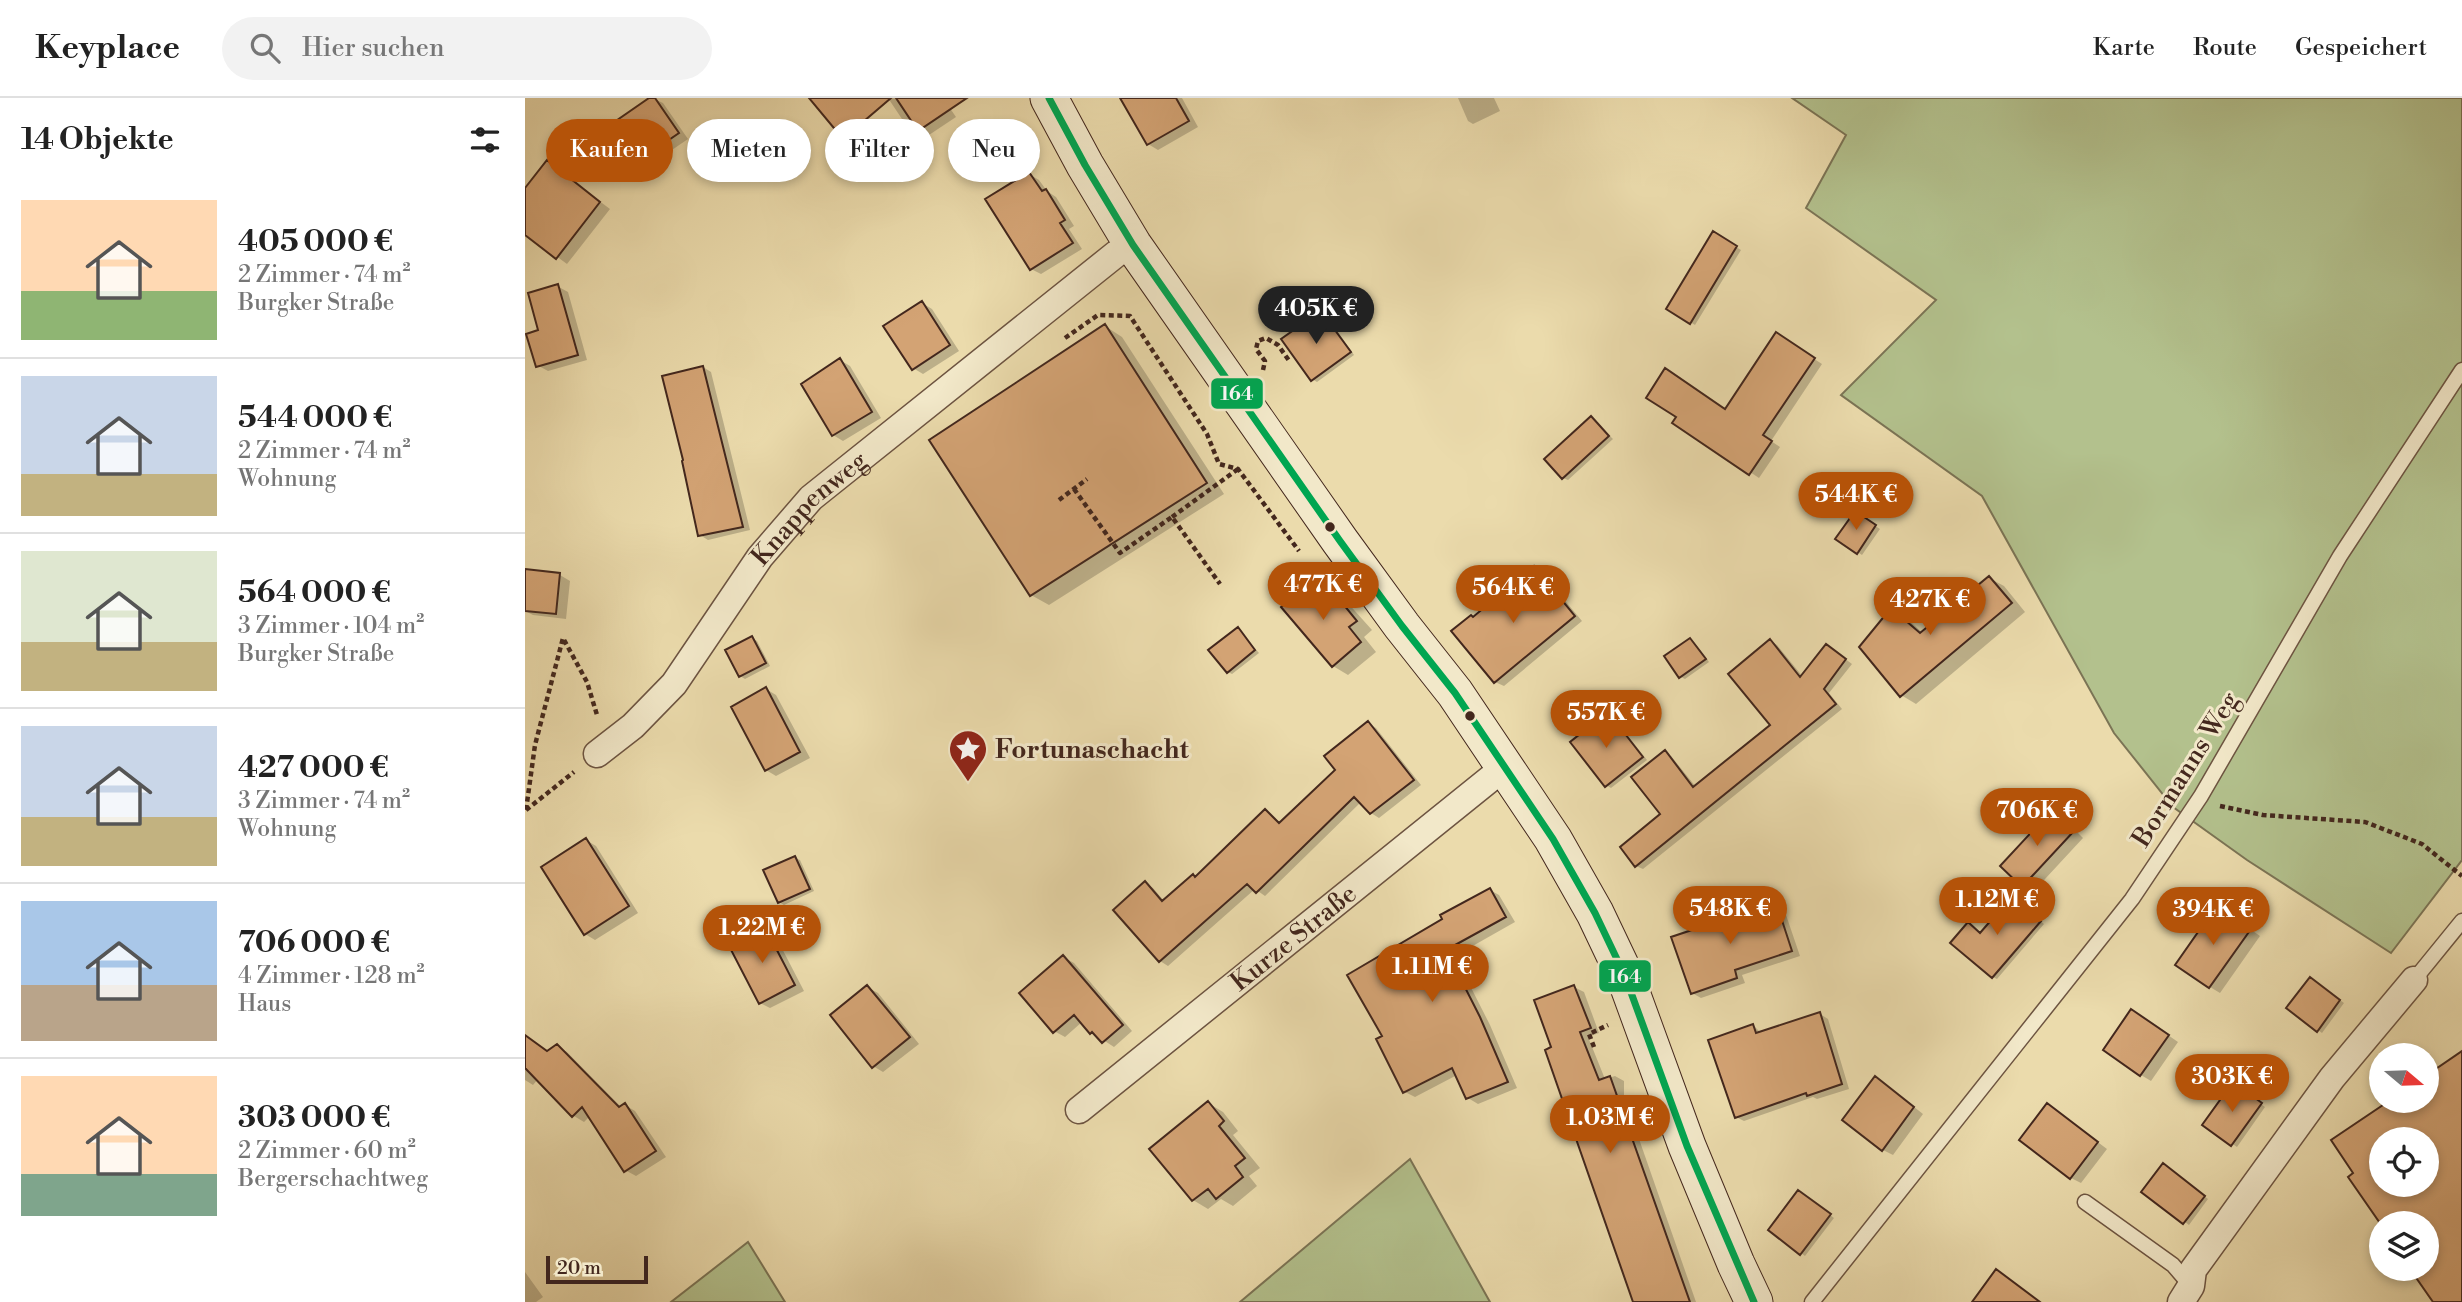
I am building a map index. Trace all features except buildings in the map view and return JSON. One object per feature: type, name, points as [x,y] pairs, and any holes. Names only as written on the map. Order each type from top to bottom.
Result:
[{"type":"main road","points":[[1049,98],[1133,245],[1340,541],[1455,693],[1553,839],[1625,976],[1687,1146],[1754,1302]]},
{"type":"street","name":"Knappenweg","points":[[597,754],[633,726],[674,684],[760,557],[811,498],[1106,262],[1133,245]]},
{"type":"street","name":"Kurze Straße","points":[[1079,1110],[1506,766]]},
{"type":"street","points":[[2186,1294],[2193,1270],[2332,1077],[2414,979]]},
{"type":"lane","name":"Bormanns Weg","points":[[1812,1302],[2131,899],[2201,796],[2340,556],[2462,370]]},
{"type":"lane","points":[[2414,979],[2462,920]]},
{"type":"lane","points":[[2085,1202],[2173,1265],[2186,1294]]},
{"type":"path","points":[[1064,338],[1098,315],[1130,316],[1207,434],[1219,464],[1238,469],[1299,551]]},
{"type":"path","points":[[1265,361],[1256,349],[1258,341],[1266,338],[1277,345],[1290,362]]},
{"type":"path","points":[[1074,489],[1120,553],[1238,469]]},
{"type":"path","points":[[1059,500],[1087,479]]},
{"type":"path","points":[[1172,517],[1220,584]]},
{"type":"path","points":[[526,811],[535,745],[563,638],[587,682]]},
{"type":"path","points":[[526,811],[597,754]]},
{"type":"path","points":[[2201,796],[2220,806],[2263,815],[2365,822],[2422,844],[2462,876]]},
{"type":"path","points":[[1594,1047],[1589,1034],[1615,1023]]},
{"type":"green space","points":[[1792,98],[2462,98],[2462,860],[2391,953],[2247,860],[2173,807],[2114,733],[1982,496],[1841,395],[1936,300],[1806,208],[1846,135]]},
{"type":"green space","points":[[1410,1159],[1490,1302],[1240,1302]]},
{"type":"green space","points":[[748,1242],[785,1302],[671,1302]]},
{"type":"transit line","name":"164","points":[[1049,98],[1133,245],[1340,541],[1455,693],[1553,839],[1595,913],[1625,976],[1687,1146],[1754,1302]]},
{"type":"place","name":"Fortunaschacht","points":[[968,783]]}]
